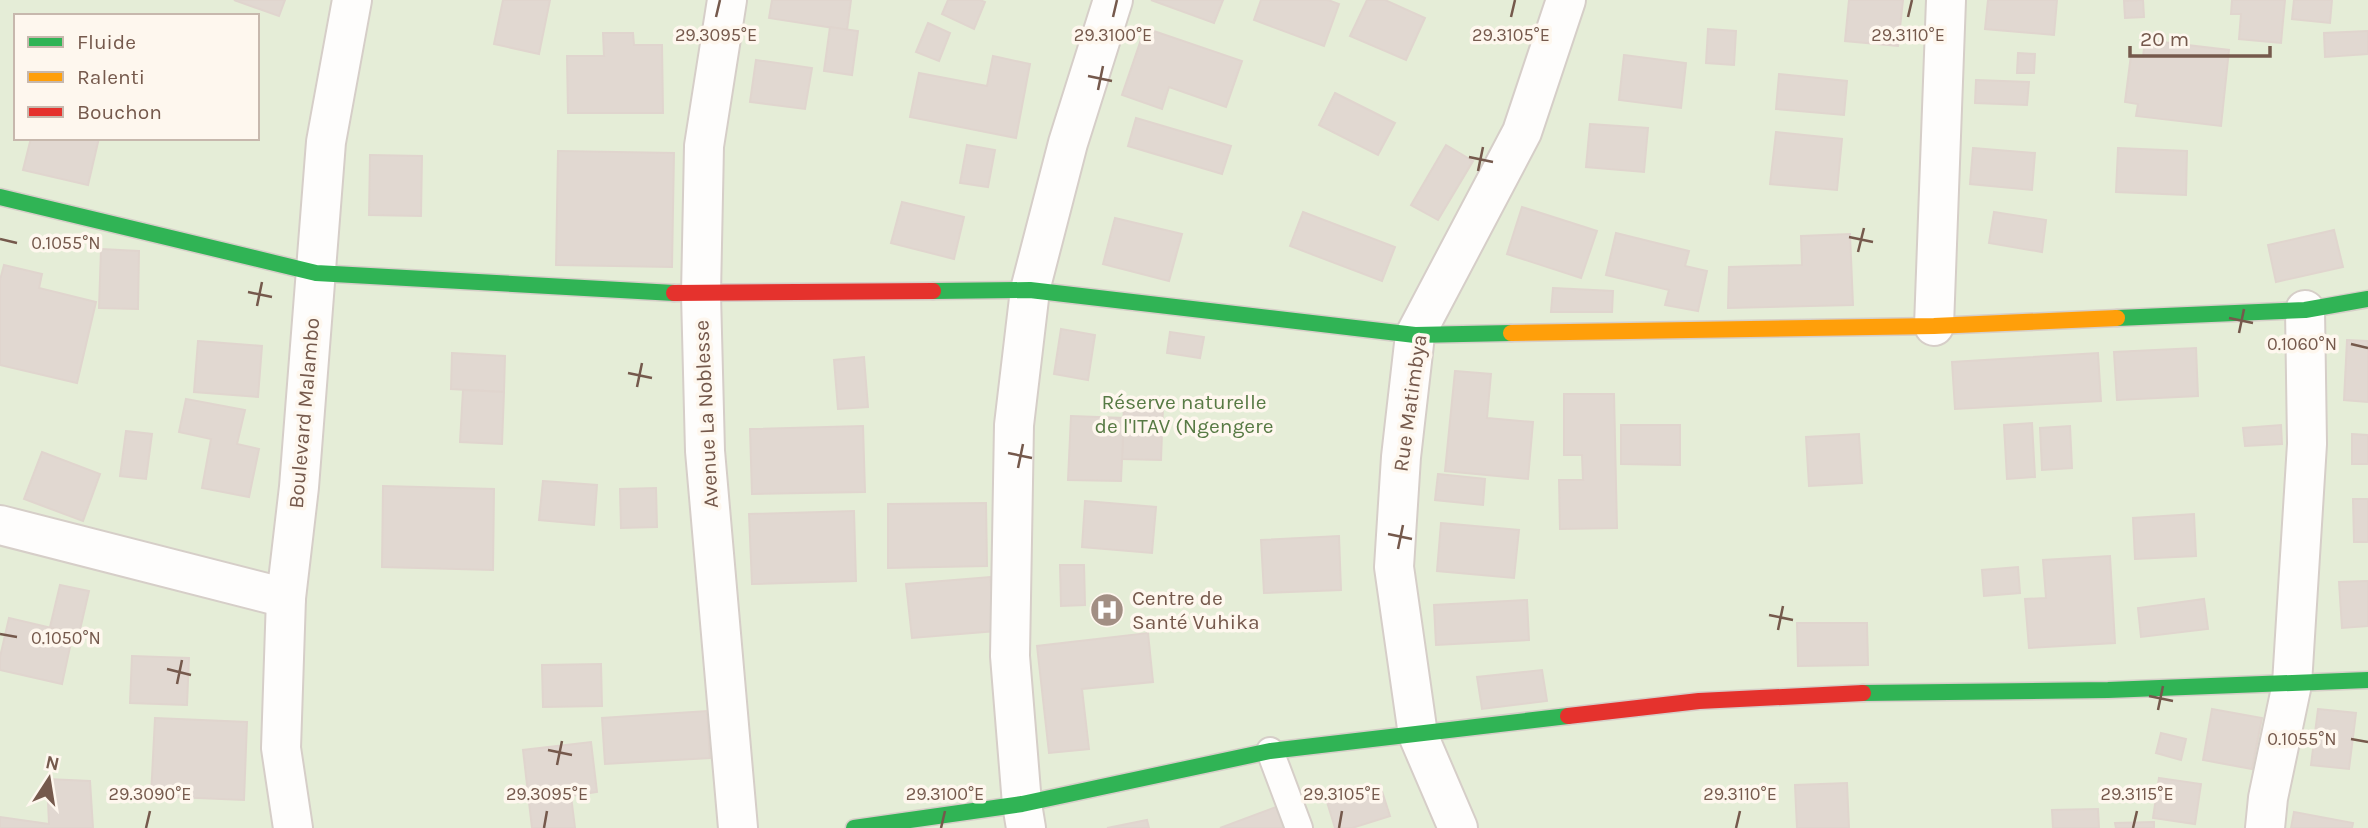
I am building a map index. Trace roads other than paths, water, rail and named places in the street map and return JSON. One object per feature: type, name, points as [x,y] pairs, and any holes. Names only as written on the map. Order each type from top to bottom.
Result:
[{"type":"street","name":"Boulevard Malambo","points":[[293,828],[281,748],[286,598],[299,487],[326,142],[352,0]]},
{"type":"street","name":"Avenue La Noblesse","points":[[727,0],[704,146],[701,294],[705,450],[737,828]]},
{"type":"street","points":[[1024,816],[1010,642],[1014,425],[1030,290],[1068,143],[1112,0]]},
{"type":"street","name":"Rue Matimbya","points":[[1458,828],[1418,736],[1394,567],[1401,457],[1415,335],[1522,132],[1566,0]]},
{"type":"street","points":[[1934,326],[1946,0]]},
{"type":"street","points":[[0,197],[316,273],[701,294],[1030,290],[1415,335],[1934,326],[2305,310],[2368,299]]},
{"type":"street","points":[[2265,828],[2268,798],[2292,684],[2307,444],[2305,310]]},
{"type":"street","points":[[0,525],[286,598]]},
{"type":"street","points":[[854,828],[1024,816],[1270,751],[1418,736],[1699,701],[1826,694],[2368,680]]},
{"type":"lane","points":[[1270,751],[1299,828]]},
{"type":"place","name":"Centre de Santé Vuhika","points":[[1107,610]]},
{"type":"park label","name":"Réserve naturelle de l'ITAV (Ngengere","points":[[1184,414]]}]
